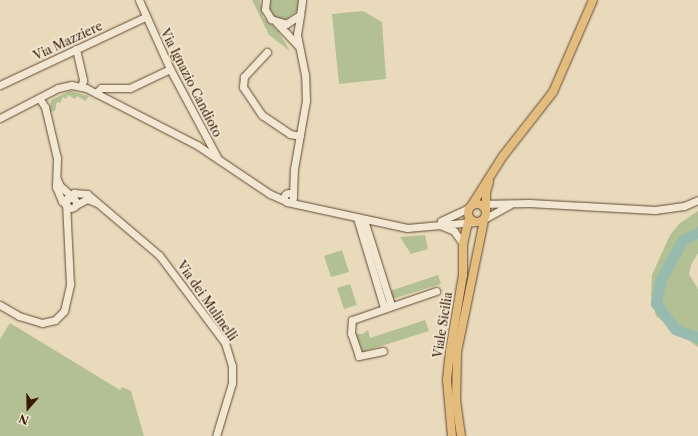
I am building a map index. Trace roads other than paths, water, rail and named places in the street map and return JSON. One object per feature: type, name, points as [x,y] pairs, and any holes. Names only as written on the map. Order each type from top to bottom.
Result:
[{"type":"main road","points":[[584,20],[587,0]]},
{"type":"main road","points":[[480,210],[492,176],[503,156],[553,92],[593,0]]},
{"type":"main road","points":[[471,220],[480,210],[492,176]]},
{"type":"main road","name":"Viale Sicilia","points":[[452,436],[447,380],[450,351],[463,275],[463,244],[471,220],[480,210]]},
{"type":"main road","name":"Viale Sicilia","points":[[461,436],[456,394],[457,352],[480,210]]},
{"type":"street","name":"Via Ignazio Candioto","points":[[139,0],[145,17],[170,69],[218,159]]},
{"type":"street","points":[[266,0],[267,14],[299,47]]},
{"type":"street","points":[[289,197],[306,100],[296,35],[302,0]]},
{"type":"street","points":[[276,22],[292,22],[300,15]]},
{"type":"street","name":"Via Mazziere","points":[[0,84],[145,17]]},
{"type":"street","points":[[76,49],[83,80],[82,87]]},
{"type":"street","points":[[267,52],[244,77],[244,86],[262,115],[290,134],[300,136]]},
{"type":"street","points":[[96,93],[101,88],[130,88],[170,69]]},
{"type":"street","points":[[0,118],[58,88],[71,85],[82,87],[197,145],[264,190],[289,197],[315,208],[407,228],[471,220]]},
{"type":"street","points":[[39,98],[45,107],[57,158],[56,176],[59,195],[70,202],[87,199],[102,206]]},
{"type":"street","points":[[197,145],[204,145],[206,137]]},
{"type":"street","points":[[0,305],[34,321],[51,322],[64,311],[68,298],[70,202],[60,186],[56,176]]},
{"type":"street","name":"Via dei Mulinelli","points":[[70,202],[77,192],[87,194],[164,260],[225,343],[232,366],[232,383],[216,436]]},
{"type":"street","points":[[435,224],[480,210],[514,203],[655,210],[684,206],[698,200]]},
{"type":"street","points":[[480,210],[514,203]]},
{"type":"street","points":[[360,219],[390,302],[388,306]]},
{"type":"street","points":[[435,224],[454,231],[463,244]]},
{"type":"street","points":[[383,351],[359,356],[351,333],[351,322],[353,319],[436,291]]},
{"type":"waterway","points":[[698,232],[682,241],[661,279],[656,303],[675,329],[698,338]]}]
